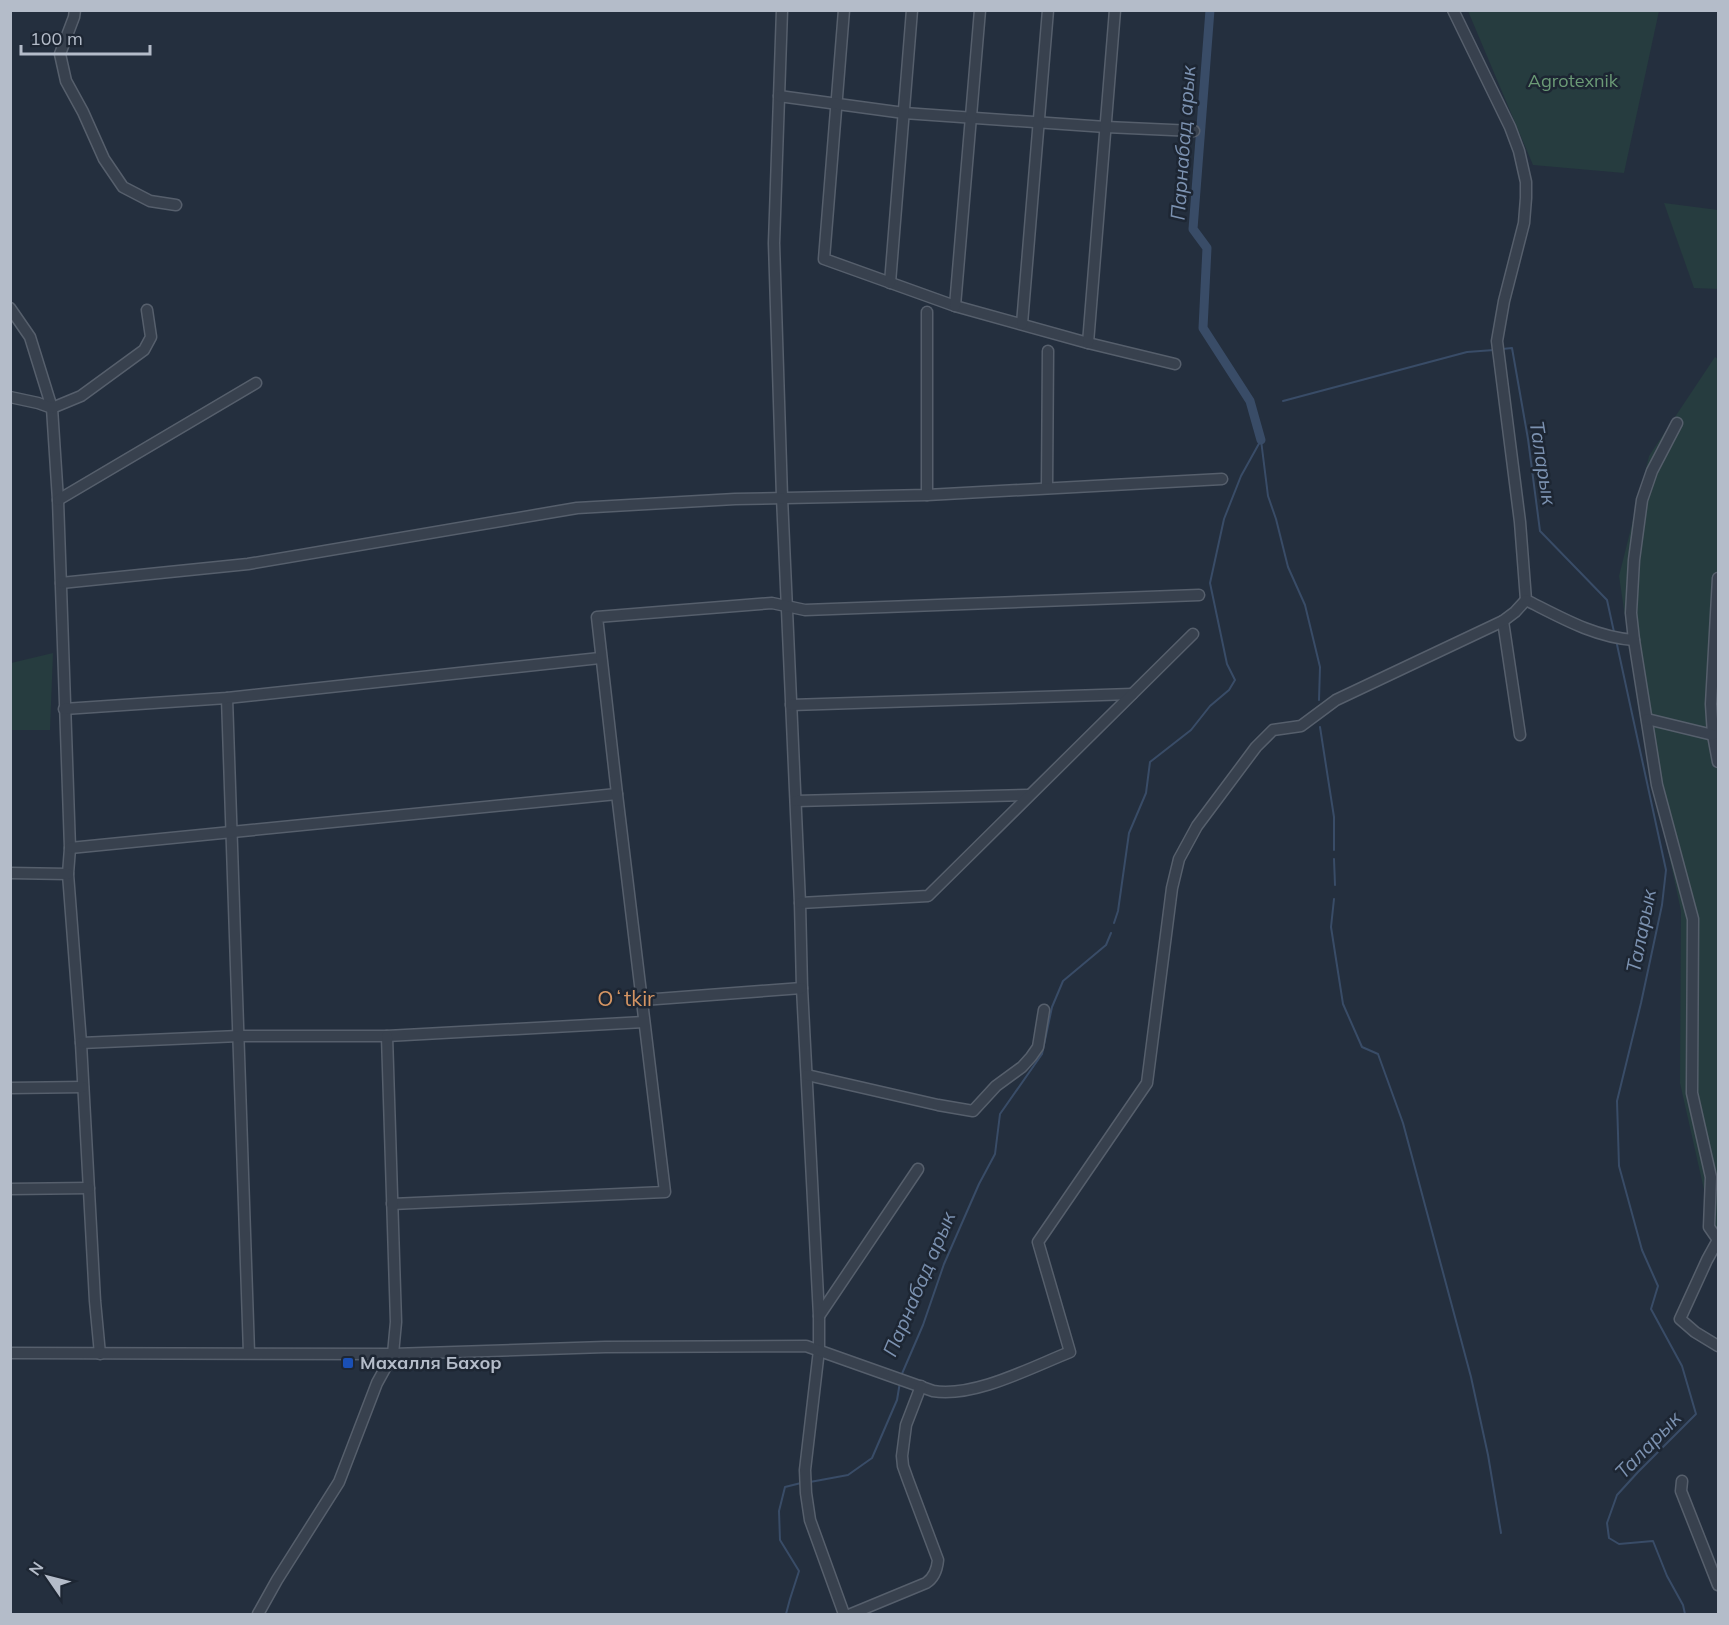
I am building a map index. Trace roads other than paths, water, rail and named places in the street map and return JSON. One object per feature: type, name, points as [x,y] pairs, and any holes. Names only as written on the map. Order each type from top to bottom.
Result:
[{"type":"street","points":[[75,10],[60,54],[66,81],[104,159],[123,187],[150,201],[176,205]]},
{"type":"street","points":[[782,10],[774,243],[802,988],[819,1316],[819,1350],[805,1470],[810,1520],[844,1614]]},
{"type":"street","points":[[844,10],[824,259],[955,306],[1088,343],[1175,364]]},
{"type":"street","points":[[890,283],[912,10]]},
{"type":"street","points":[[955,306],[980,10]]},
{"type":"street","points":[[1022,324],[1048,10]]},
{"type":"street","points":[[1088,343],[1115,10]]},
{"type":"street","points":[[10,1353],[393,1354],[605,1347],[806,1346],[940,1392],[963,1391],[994,1382],[1070,1352],[1038,1242],[1147,1083],[1172,888],[1179,859],[1197,826],[1256,747],[1273,730],[1301,726],[1336,700],[1503,621],[1526,600],[1520,522],[1497,340],[1524,223],[1526,182],[1519,151],[1510,127],[1453,10]]},
{"type":"street","points":[[779,96],[904,113],[1194,131]]},
{"type":"street","points":[[10,308],[30,337],[52,408],[61,583],[70,848],[68,874],[100,1354]]},
{"type":"street","points":[[10,397],[52,408],[81,396],[144,350],[151,337],[147,310]]},
{"type":"street","points":[[927,312],[927,495]]},
{"type":"street","points":[[1047,487],[1048,351]]},
{"type":"street","points":[[58,500],[256,383]]},
{"type":"street","points":[[1677,423],[1652,471],[1642,500],[1634,560],[1631,613],[1623,639],[1647,719],[1657,785],[1693,919],[1692,1093],[1711,1177],[1709,1227],[1718,1240],[1680,1319],[1695,1332],[1719,1346]]},
{"type":"street","points":[[61,583],[248,564],[577,508],[782,497],[927,495],[1222,478]]},
{"type":"street","points":[[1719,578],[1711,705],[1713,735],[1719,762]]},
{"type":"street","points":[[393,1204],[665,1192],[616,794],[597,617],[772,603],[805,610],[1199,595]]},
{"type":"street","points":[[1526,600],[1583,628],[1623,639]]},
{"type":"street","points":[[1503,621],[1520,735]]},
{"type":"street","points":[[800,903],[928,896],[1193,634]]},
{"type":"street","points":[[64,709],[227,698],[600,658]]},
{"type":"street","points":[[791,705],[1132,694]]},
{"type":"street","points":[[227,698],[249,1353]]},
{"type":"street","points":[[1647,719],[1713,735]]},
{"type":"street","points":[[70,848],[616,794]]},
{"type":"street","points":[[796,801],[1029,795]]},
{"type":"street","points":[[10,873],[68,874]]},
{"type":"street","points":[[643,1000],[802,988]]},
{"type":"street","points":[[807,1075],[973,1111],[996,1086],[1031,1058],[1038,1047],[1044,1010]]},
{"type":"street","points":[[81,1043],[239,1036],[387,1036],[644,1022]]},
{"type":"street","points":[[258,1614],[339,1482],[377,1383],[393,1354],[396,1322],[387,1036]]},
{"type":"street","points":[[10,1088],[83,1087]]},
{"type":"street","points":[[819,1316],[918,1169]]},
{"type":"street","points":[[10,1189],[89,1188]]},
{"type":"street","points":[[851,1614],[926,1583],[936,1571],[938,1560],[908,1480],[902,1456],[906,1425],[921,1386]]},
{"type":"street","points":[[1683,1481],[1681,1491],[1719,1585]]},
{"type":"waterway","name":"Парнабад арык","points":[[1210,10],[1193,229],[1207,248],[1203,328],[1250,401],[1261,440]]},
{"type":"waterway","name":"Таларык","points":[[1502,349],[1512,348],[1528,439],[1540,531],[1607,600],[1614,632]]},
{"type":"waterway","name":"Таларык","points":[[1283,401],[1467,352],[1494,350]]},
{"type":"waterway","points":[[1261,440],[1268,496],[1288,567],[1305,605],[1320,667],[1319,700]]},
{"type":"waterway","name":"Парнабад арык","points":[[1114,923],[1118,911],[1129,833],[1146,793],[1150,762],[1191,730],[1210,706],[1229,690],[1235,680],[1227,664],[1210,583],[1224,519],[1241,476],[1261,440]]},
{"type":"waterway","name":"Таларык","points":[[1616,640],[1666,870],[1662,905],[1617,1101],[1619,1166],[1642,1250],[1658,1286],[1651,1309],[1682,1366],[1696,1414],[1617,1495],[1607,1523],[1609,1538],[1619,1544],[1653,1541],[1685,1614]]},
{"type":"waterway","points":[[1320,727],[1334,817],[1334,850]]},
{"type":"waterway","points":[[1334,859],[1335,885]]},
{"type":"waterway","points":[[1334,899],[1331,927],[1343,1004],[1362,1047],[1378,1054],[1403,1123],[1471,1377],[1488,1455],[1501,1533]]},
{"type":"waterway","name":"Парнабад арык","points":[[901,1376],[923,1325],[944,1264],[979,1184],[995,1154],[1000,1114],[1042,1054],[1052,1007],[1063,981],[1106,945],[1111,933]]},
{"type":"waterway","name":"Парнабад арык","points":[[810,1482],[848,1475],[872,1458],[897,1400],[900,1382]]},
{"type":"waterway","name":"Парнабад арык","points":[[786,1614],[799,1571],[780,1540],[779,1511],[785,1487],[801,1483]]},
{"type":"place","name":"Махалля Бахор","points":[[348,1363]]},
{"type":"district","name":"Oʻtkir","points":[[626,999]]},
{"type":"park label","name":"Agrotexnik","points":[[1573,81]]}]
